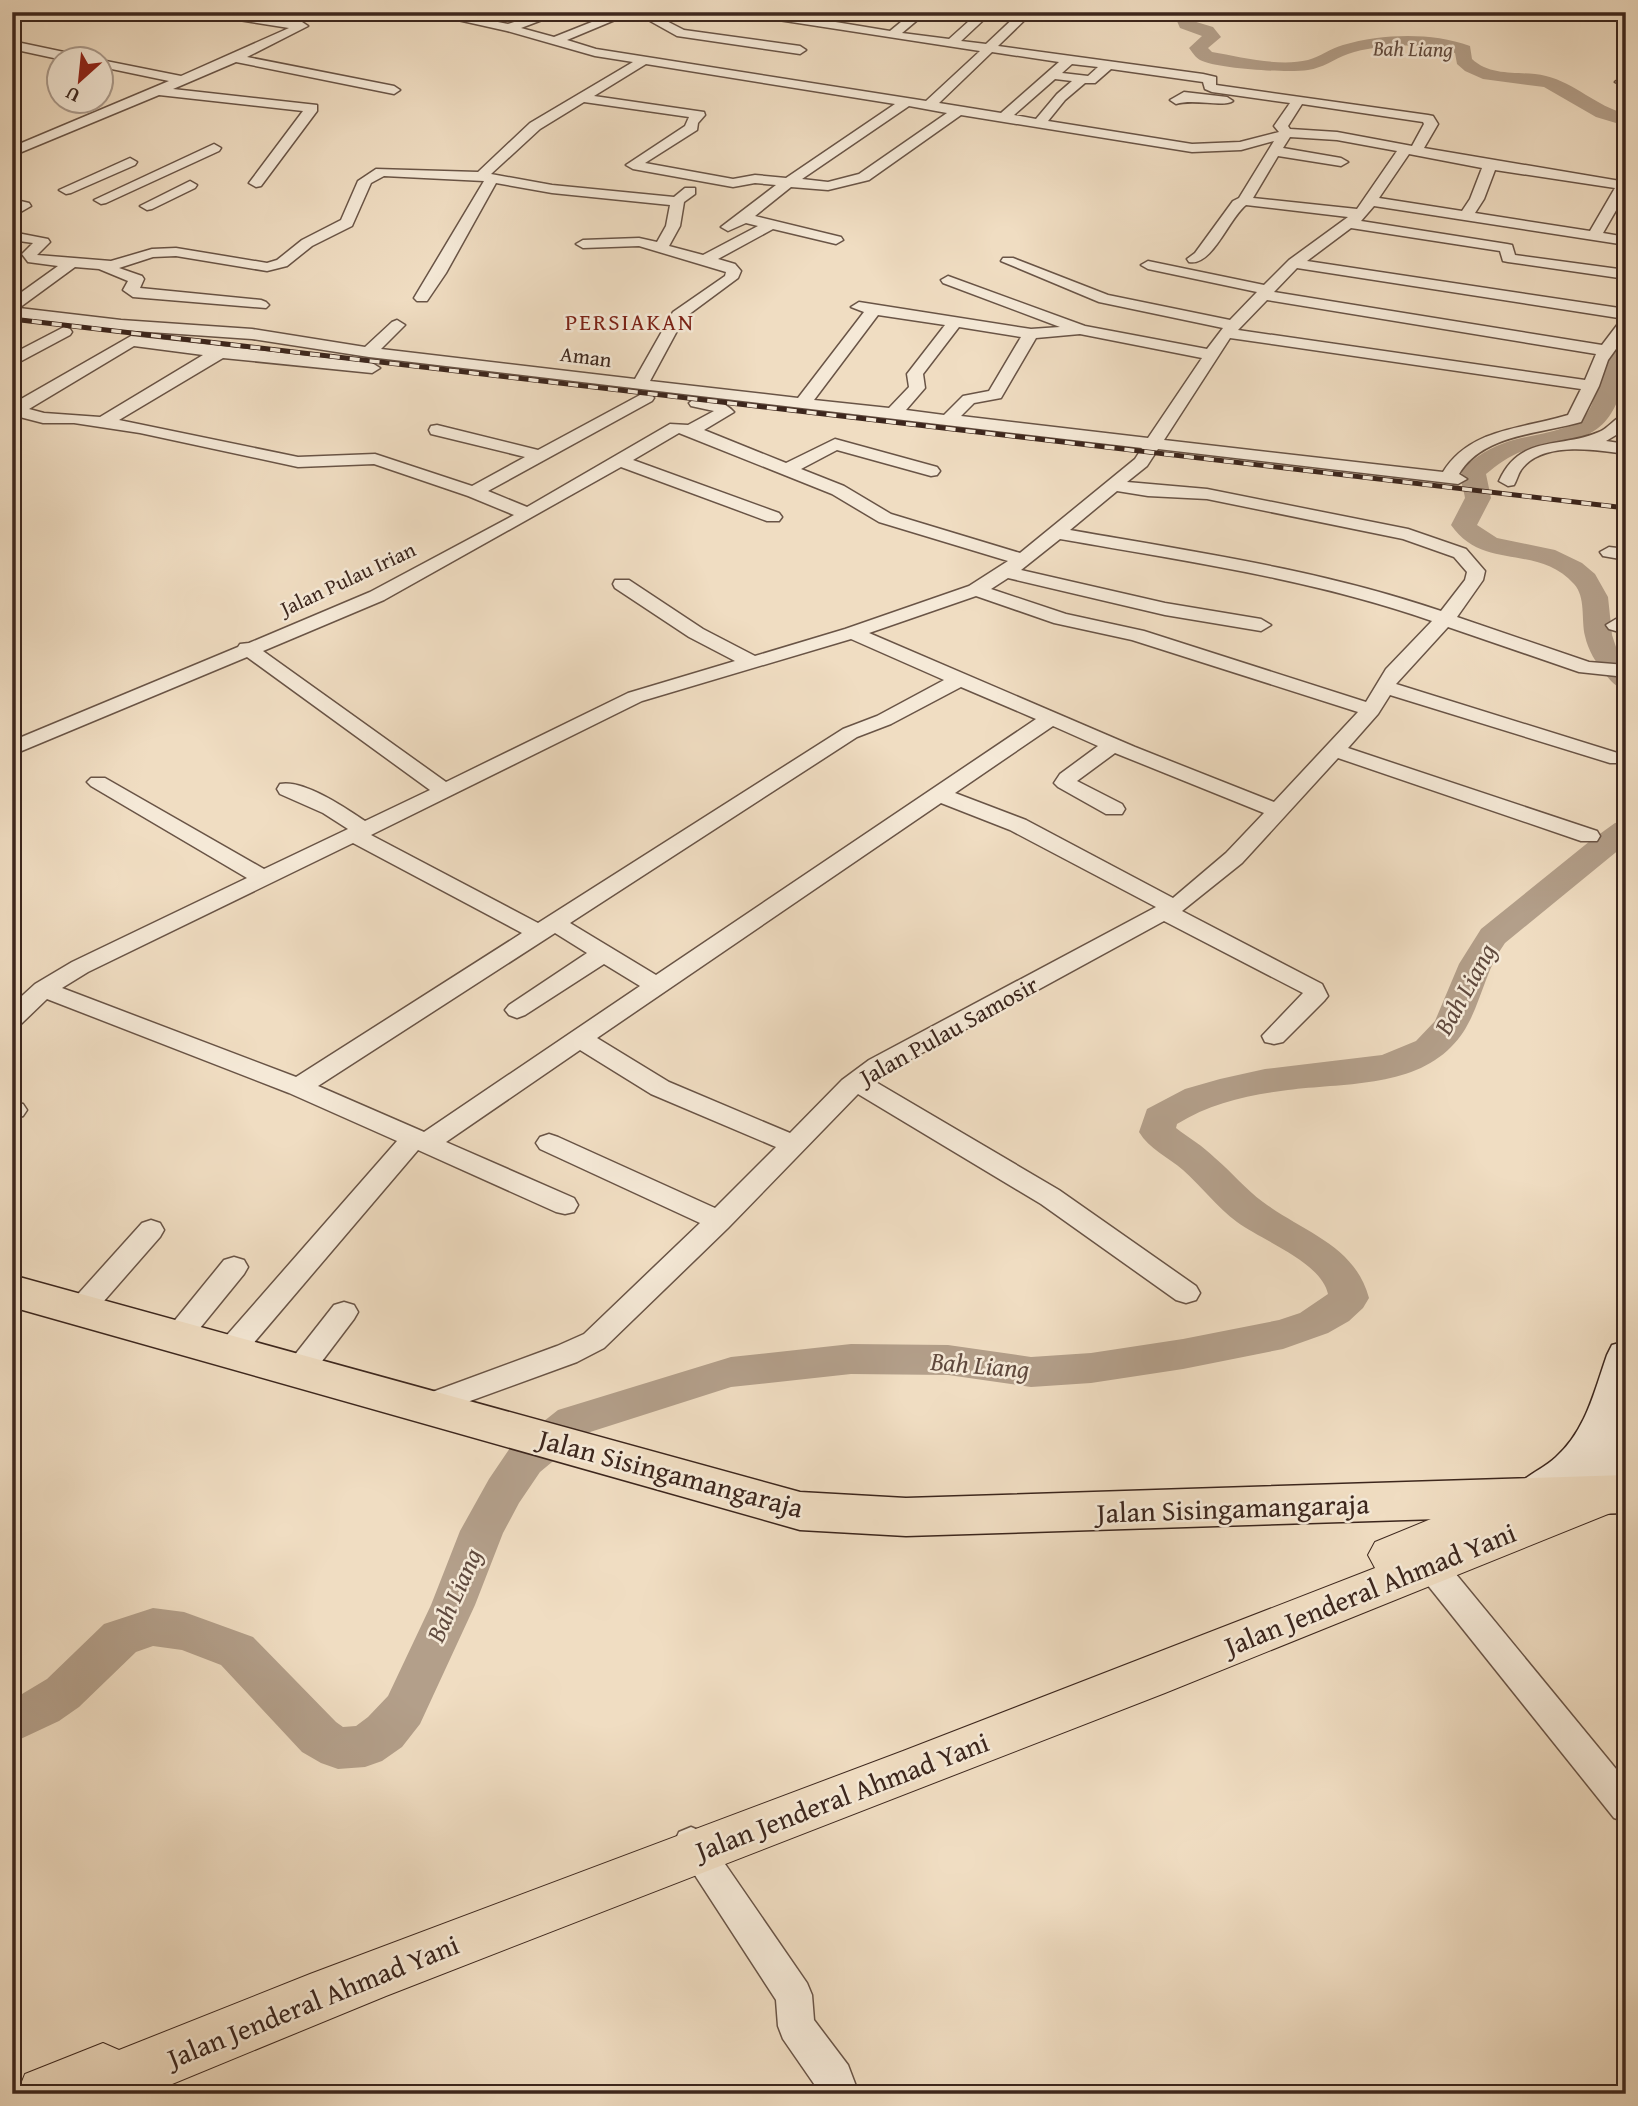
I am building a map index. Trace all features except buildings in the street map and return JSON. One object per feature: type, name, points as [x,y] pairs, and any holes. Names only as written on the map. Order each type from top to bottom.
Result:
[{"type":"highway","name":"Jalan Sisingamangaraja","points":[[12,1291],[300,1369],[800,1511],[906,1517],[1614,1496]]},
{"type":"main road","name":"Jalan Jenderal Ahmad Yani","points":[[45,2094],[692,1844],[1422,1556],[1614,1496]]},
{"type":"main road","name":"Jalan Jenderal Ahmad Yani","points":[[1422,1556],[1527,1499]]},
{"type":"main road","name":"Jalan Jenderal Ahmad Yani","points":[[82,2094],[692,1844]]},
{"type":"street","points":[[13,151],[235,58],[302,26],[214,12]]},
{"type":"street","points":[[273,22],[294,12]]},
{"type":"street","points":[[428,12],[509,28],[595,52],[1039,124],[1211,149],[1241,146],[1286,132],[1337,136],[1490,165],[1625,186],[1594,236]]},
{"type":"street","points":[[509,28],[557,12]]},
{"type":"street","points":[[554,41],[628,12]]},
{"type":"street","points":[[640,12],[681,33],[800,50]]},
{"type":"street","points":[[829,27],[851,12]]},
{"type":"street","points":[[892,35],[921,12]]},
{"type":"street","points":[[952,43],[986,12]]},
{"type":"street","points":[[929,106],[1027,12]]},
{"type":"street","points":[[12,1019],[43,989],[80,967],[635,697],[852,633],[976,590],[1007,572],[1024,561],[1141,462],[1229,329],[1294,263],[1360,213],[1431,124],[1428,119],[1210,87],[1210,79],[1070,58],[749,19],[683,67]]},
{"type":"street","points":[[764,80],[811,41]]},
{"type":"street","points":[[12,45],[46,52]]},
{"type":"street","points":[[235,58],[394,90]]},
{"type":"street","points":[[1003,118],[1070,58]]},
{"type":"street","points":[[422,298],[439,273],[487,177],[521,136],[643,60]]},
{"type":"street","points":[[1051,75],[1081,80],[1093,79],[1109,65]]},
{"type":"street","points":[[116,66],[181,80]]},
{"type":"street","points":[[1039,124],[1061,97],[1081,80]]},
{"type":"street","points":[[156,90],[312,108],[256,183]]},
{"type":"street","points":[[1176,100],[1184,96],[1228,101],[1238,92]]},
{"type":"street","points":[[583,98],[699,116],[691,122],[692,127],[633,165],[733,183],[755,179],[840,185],[864,177],[958,111]]},
{"type":"street","points":[[1286,132],[1280,126],[1298,100]]},
{"type":"street","points":[[728,227],[744,218],[787,183],[905,103]]},
{"type":"street","points":[[1194,259],[1200,256],[1238,204],[1244,201],[1286,132]]},
{"type":"street","points":[[102,200],[214,148]]},
{"type":"street","points":[[1274,151],[1341,162]]},
{"type":"street","points":[[66,190],[130,162]]},
{"type":"street","points":[[1466,216],[1477,199],[1490,165]]},
{"type":"street","points":[[12,236],[43,242],[29,254],[33,259],[71,264],[121,265],[160,252],[176,252],[249,266],[272,266],[282,263],[307,243],[348,223],[365,181],[375,174],[425,172],[487,177],[552,189],[677,201]]},
{"type":"street","points":[[661,247],[669,238],[674,224],[677,201],[689,191],[712,180]]},
{"type":"street","points":[[147,206],[190,185]]},
{"type":"street","points":[[1244,201],[1360,213],[1466,216],[1626,241]]},
{"type":"street","points":[[12,204],[24,206],[12,213]]},
{"type":"street","points":[[1360,213],[1507,248],[1508,258],[1626,275]]},
{"type":"street","points":[[744,218],[836,240]]},
{"type":"street","points":[[705,260],[772,224]]},
{"type":"street","points":[[474,492],[542,456],[643,391],[678,315],[734,275],[730,267],[661,247],[627,242],[583,244]]},
{"type":"street","points":[[1008,261],[1104,299],[1229,329],[1591,386],[1600,360],[1624,334]]},
{"type":"street","points":[[1294,263],[1626,314]]},
{"type":"street","points":[[12,306],[71,264]]},
{"type":"street","points":[[1148,265],[1266,292],[1608,351]]},
{"type":"street","points":[[94,266],[137,279],[132,292],[261,304]]},
{"type":"street","points":[[947,280],[1081,330],[1212,355]]},
{"type":"street","points":[[175,329],[202,299]]},
{"type":"street","points":[[802,404],[866,308],[1031,334],[1081,330]]},
{"type":"street","name":"Aman","points":[[13,312],[252,334],[643,391],[802,404],[1453,478],[1459,460],[1489,440],[1575,418],[1580,413],[1591,386]]},
{"type":"street","points":[[893,414],[917,388],[915,374],[955,322]]},
{"type":"street","points":[[12,326],[222,353],[643,391]]},
{"type":"street","points":[[369,352],[397,326]]},
{"type":"street","points":[[12,361],[64,332]]},
{"type":"street","points":[[947,421],[969,399],[995,395],[1031,334]]},
{"type":"street","points":[[131,341],[20,407],[18,411],[32,416],[103,422],[298,462],[375,459],[474,492],[528,514]]},
{"type":"street","points":[[103,422],[222,353]]},
{"type":"street","name":"Jalan Pulau Irian","points":[[12,749],[247,648],[377,596],[528,514],[670,430],[690,430],[726,412],[716,405],[643,391]]},
{"type":"street","points":[[12,426],[32,416]]},
{"type":"street","points":[[1508,481],[1515,466],[1528,457],[1607,434],[1619,428],[1626,419]]},
{"type":"street","points":[[437,430],[542,456]]},
{"type":"street","points":[[690,430],[838,490],[885,518],[1024,561]]},
{"type":"street","points":[[1580,442],[1626,449]]},
{"type":"street","points":[[787,469],[835,444],[931,471]]},
{"type":"street","points":[[619,461],[773,517]]},
{"type":"street","name":"Jalan Pulau Samosir","points":[[426,1406],[568,1354],[594,1341],[719,1221],[856,1082],[878,1066],[1169,910],[1234,858],[1278,811],[1371,710],[1393,673],[1446,618],[1474,580],[1476,570],[1460,553],[1408,534],[1207,494],[1148,491],[1114,485]]},
{"type":"street","points":[[1058,533],[1284,573],[1396,602],[1587,668],[1624,671]]},
{"type":"street","points":[[1007,572],[1165,609],[1261,625]]},
{"type":"street","points":[[622,584],[696,633],[752,662]]},
{"type":"street","points":[[976,590],[1061,619],[1137,635],[1371,710]]},
{"type":"street","points":[[852,633],[1113,745],[1278,811]]},
{"type":"street","points":[[247,648],[445,791]]},
{"type":"street","points":[[298,1087],[850,733],[884,720],[958,680]]},
{"type":"street","points":[[1385,687],[1617,759]]},
{"type":"street","points":[[230,1351],[420,1140],[656,986],[1051,718]]},
{"type":"street","points":[[1113,745],[1067,778],[1065,783],[1114,809]]},
{"type":"street","points":[[1334,750],[1589,836]]},
{"type":"street","points":[[98,782],[265,879]]},
{"type":"street","points":[[288,789],[331,808],[357,832],[548,928],[604,953],[656,986]]},
{"type":"street","points":[[940,795],[1018,825],[1314,989],[1316,996],[1274,1036]]},
{"type":"street","points":[[517,1010],[604,953]]},
{"type":"street","points":[[43,989],[298,1087],[565,1205]]},
{"type":"street","points":[[578,1038],[660,1088],[794,1144]]},
{"type":"street","points":[[856,1082],[1050,1197],[1186,1293]]},
{"type":"street","points":[[549,1143],[719,1221]]},
{"type":"street","points":[[80,1310],[151,1230]]},
{"type":"street","points":[[177,1337],[234,1267]]},
{"type":"street","points":[[300,1369],[344,1312]]},
{"type":"street","points":[[1527,1499],[1570,1469],[1598,1437],[1626,1355]]},
{"type":"street","points":[[1598,1437],[1607,1464],[1607,1483],[1614,1496]]},
{"type":"street","points":[[1422,1556],[1626,1807]]},
{"type":"street","points":[[692,1844],[794,1995],[796,2026],[835,2078],[840,2094]]},
{"type":"waterway","name":"Bah Liang","points":[[1181,12],[1186,24],[1207,31],[1212,37],[1198,48],[1206,56],[1257,64],[1297,66],[1313,64],[1359,46],[1406,42],[1438,43],[1464,50],[1463,60],[1480,72],[1551,83],[1599,111],[1626,120]]},
{"type":"waterway","name":"Bah Liang","points":[[1626,349],[1615,363],[1603,410],[1591,424],[1571,433],[1516,445],[1474,471],[1478,498],[1464,525],[1478,540],[1498,547],[1542,554],[1576,571],[1591,588],[1601,645],[1608,659],[1626,681]]},
{"type":"waterway","name":"Bah Liang","points":[[12,1723],[63,1693],[120,1638],[153,1627],[184,1631],[237,1651],[319,1737],[338,1748],[365,1746],[385,1732],[404,1710],[453,1605],[482,1531],[504,1491],[525,1460],[573,1421],[731,1372],[851,1359],[948,1360],[1031,1372],[1091,1368],[1183,1354],[1283,1334],[1314,1323],[1335,1311],[1349,1298],[1346,1284],[1337,1271],[1310,1249],[1251,1213],[1196,1161],[1157,1132],[1160,1118],[1198,1098],[1242,1085],[1382,1067],[1406,1060],[1428,1049],[1441,1038],[1450,1025],[1483,949],[1493,936],[1626,830]]},
{"type":"railway","points":[[12,319],[1626,508]]},
{"type":"district","name":"PERSIAKAN","points":[[630,322]]}]
